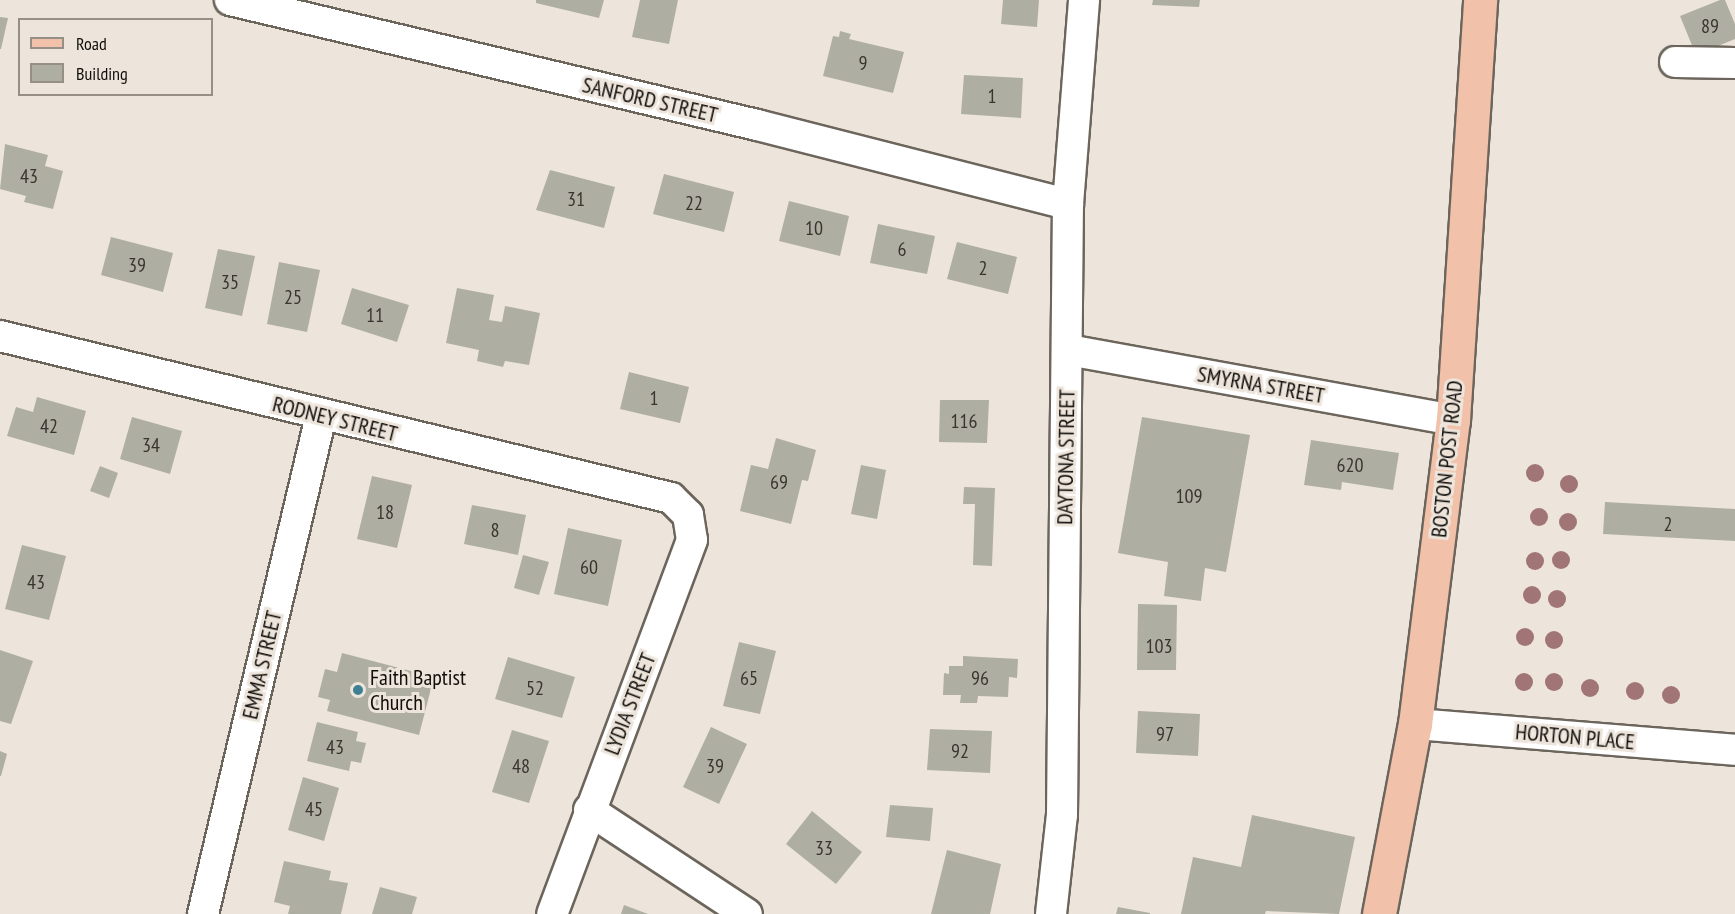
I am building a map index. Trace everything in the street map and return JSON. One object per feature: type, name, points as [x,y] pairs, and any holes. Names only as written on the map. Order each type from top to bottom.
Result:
[{"type":"main road","name":"BOSTON POST ROAD","points":[[1379,914],[1415,724],[1454,420],[1480,0]]},
{"type":"street","name":"SANFORD STREET","points":[[230,0],[757,125],[1068,204]]},
{"type":"street","name":"DAYTONA STREET","points":[[1051,914],[1062,815],[1068,204],[1083,0]]},
{"type":"street","points":[[1675,62],[1735,63]]},
{"type":"street","name":"RODNEY STREET","points":[[0,336],[321,416],[671,498]]},
{"type":"street","name":"SMYRNA STREET","points":[[1068,350],[1454,420]]},
{"type":"street","name":"EMMA STREET","points":[[203,914],[321,416]]},
{"type":"street","name":"LYDIA STREET","points":[[552,914],[589,810],[692,540],[688,515],[671,498]]},
{"type":"street","name":"HORTON PLACE","points":[[1415,724],[1735,750]]},
{"type":"street","points":[[589,810],[747,914]]},
{"type":"building","points":[[536,0],[604,0],[599,18],[536,3]]},
{"type":"building","points":[[640,0],[678,0],[669,44],[632,37]]},
{"type":"building","points":[[1003,0],[1039,0],[1037,27],[1001,24]]},
{"type":"building","points":[[1153,0],[1200,0],[1199,7],[1152,5]]},
{"type":"building","points":[[1725,0],[1735,24],[1735,39],[1696,55],[1680,16]]},
{"type":"building","points":[[0,17],[8,18],[1,49],[0,49]]},
{"type":"building","points":[[840,31],[851,34],[849,39],[904,52],[893,93],[823,76],[833,36],[839,37]]},
{"type":"building","points":[[964,75],[1023,78],[1021,118],[961,114]]},
{"type":"building","points":[[5,144],[48,155],[45,166],[63,171],[53,209],[24,202],[26,196],[0,189]]},
{"type":"building","points":[[550,170],[615,187],[604,228],[536,210]]},
{"type":"building","points":[[664,174],[734,192],[724,232],[653,214]]},
{"type":"building","points":[[789,201],[849,216],[840,256],[779,241]]},
{"type":"building","points":[[878,224],[935,236],[927,274],[870,263]]},
{"type":"building","points":[[111,237],[173,253],[163,292],[101,275]]},
{"type":"building","points":[[957,242],[1017,257],[1008,294],[947,279]]},
{"type":"building","points":[[218,249],[255,256],[242,316],[205,308]]},
{"type":"building","points":[[279,262],[320,270],[307,332],[267,324]]},
{"type":"building","points":[[352,288],[409,305],[397,342],[341,324]]},
{"type":"building","points":[[457,288],[494,295],[489,320],[502,322],[505,306],[540,313],[529,365],[505,361],[503,367],[477,361],[479,350],[446,343]]},
{"type":"building","points":[[629,372],[689,387],[680,423],[620,409]]},
{"type":"building","points":[[37,397],[86,411],[74,455],[7,436],[16,407],[33,412]]},
{"type":"building","points":[[940,400],[989,400],[987,443],[939,442]]},
{"type":"building","points":[[132,417],[182,431],[170,474],[120,459]]},
{"type":"building","points":[[1142,417],[1250,435],[1226,572],[1205,568],[1201,601],[1164,596],[1168,562],[1118,553]]},
{"type":"building","points":[[776,438],[816,450],[808,481],[802,480],[791,524],[740,511],[751,465],[768,469]]},
{"type":"building","points":[[1311,440],[1399,453],[1393,490],[1342,482],[1341,490],[1304,485]]},
{"type":"building","points":[[861,465],[886,470],[877,519],[851,514]]},
{"type":"building","points":[[100,466],[118,473],[109,498],[90,491]]},
{"type":"building","points":[[372,476],[412,485],[397,548],[357,539]]},
{"type":"building","points":[[964,487],[995,488],[992,566],[973,565],[975,504],[963,504]]},
{"type":"building","points":[[1605,502],[1735,509],[1735,541],[1603,534]]},
{"type":"building","points":[[472,505],[526,515],[518,555],[464,544]]},
{"type":"building","points":[[568,528],[622,540],[608,606],[554,594]]},
{"type":"building","points":[[22,545],[66,556],[49,620],[5,609]]},
{"type":"building","points":[[523,555],[549,562],[539,595],[514,588]]},
{"type":"building","points":[[1138,604],[1177,605],[1176,670],[1137,670]]},
{"type":"building","points":[[739,642],[776,651],[760,714],[723,706]]},
{"type":"building","points":[[0,650],[33,661],[11,724],[0,721]]},
{"type":"building","points":[[342,653],[434,677],[419,735],[327,711],[330,700],[318,697],[325,669],[337,672]]},
{"type":"building","points":[[963,656],[1018,659],[1017,678],[1009,677],[1008,697],[978,696],[977,703],[960,703],[961,695],[943,695],[944,673],[949,674],[949,666],[963,666]]},
{"type":"building","points":[[508,657],[575,677],[562,718],[495,699]]},
{"type":"building","points":[[1138,711],[1200,714],[1198,756],[1136,753]]},
{"type":"building","points":[[317,722],[358,732],[356,741],[366,743],[361,763],[351,761],[349,771],[307,761]]},
{"type":"building","points":[[711,727],[747,744],[719,804],[683,787]]},
{"type":"building","points":[[930,729],[992,731],[990,773],[927,770]]},
{"type":"building","points":[[512,730],[549,741],[529,803],[492,792]]},
{"type":"building","points":[[0,751],[7,754],[1,776],[0,776]]},
{"type":"building","points":[[303,777],[339,788],[324,841],[288,830]]},
{"type":"building","points":[[890,805],[933,808],[930,841],[886,837]]},
{"type":"building","points":[[812,811],[862,852],[836,884],[786,844]]},
{"type":"building","points":[[1252,815],[1355,837],[1339,914],[1266,911],[1265,914],[1181,914],[1193,857],[1241,867]]},
{"type":"building","points":[[947,850],[1001,864],[990,914],[931,914]]},
{"type":"building","points":[[284,861],[331,871],[329,880],[348,883],[341,914],[288,914],[290,906],[274,902]]},
{"type":"building","points":[[380,887],[417,897],[412,914],[372,914]]},
{"type":"building","points":[[624,905],[648,914],[621,914]]},
{"type":"building","points":[[1118,907],[1150,913],[1150,914],[1116,914]]},
{"type":"place","name":"Faith Baptist Church","points":[[358,690]]}]
